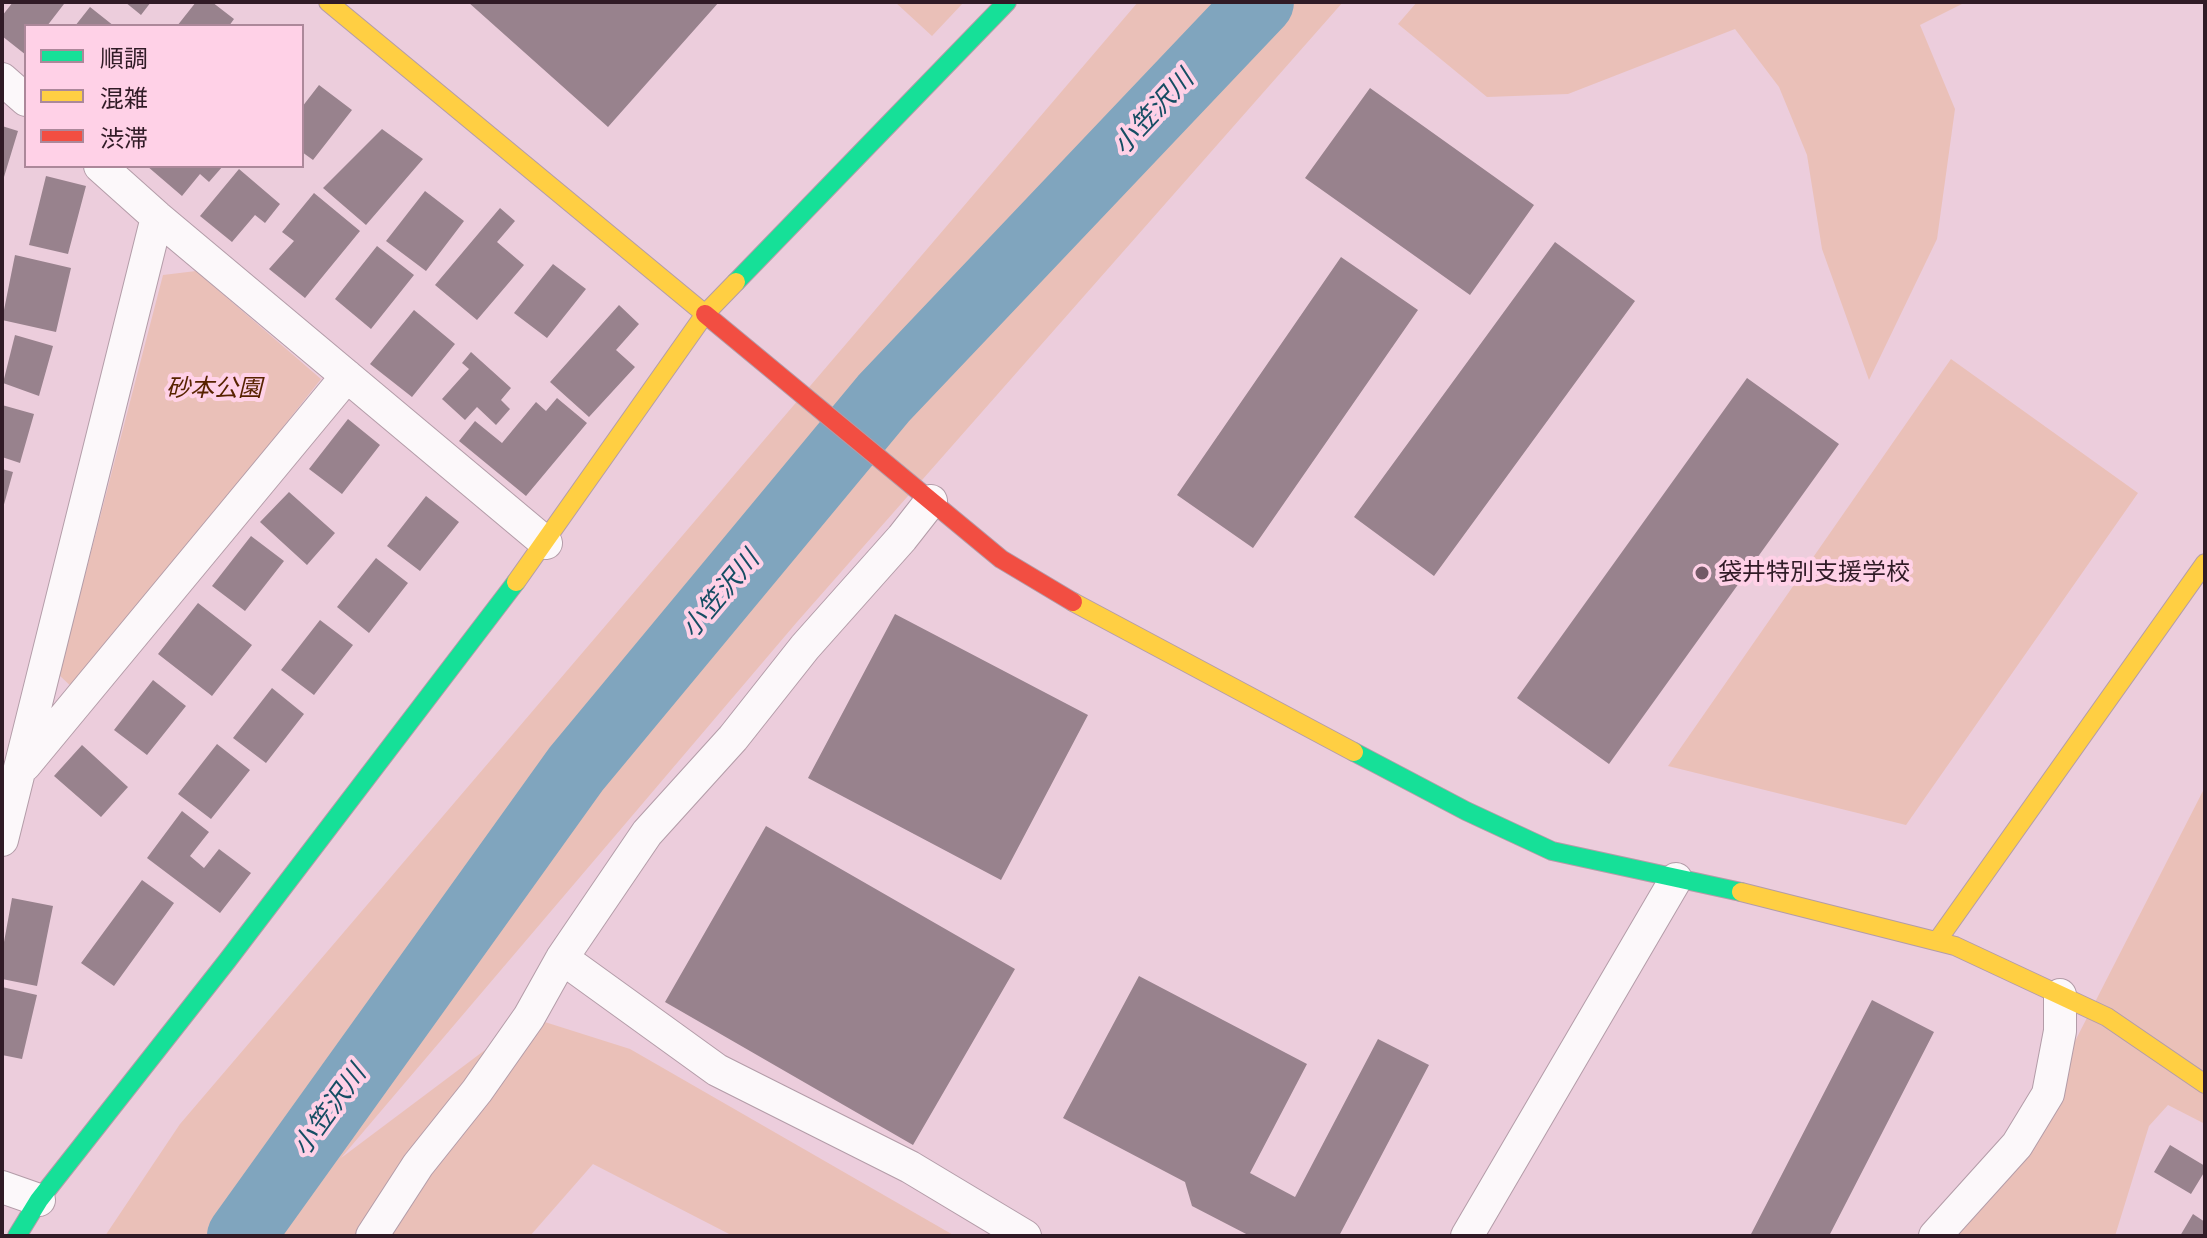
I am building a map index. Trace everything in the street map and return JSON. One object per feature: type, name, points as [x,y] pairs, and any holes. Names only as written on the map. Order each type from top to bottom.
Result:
[{"type":"street","points":[[328,2],[1001,559],[1074,603],[1466,811],[1552,851],[1780,901],[1955,946],[2107,1017],[2205,1084]]},
{"type":"street","points":[[17,1236],[39,1200],[227,961],[546,543],[705,314],[1007,2]]},
{"type":"street","points":[[2,79],[24,98]]},
{"type":"street","points":[[102,168],[546,543]]},
{"type":"street","points":[[2,840],[11,767],[157,217]]},
{"type":"street","points":[[11,767],[347,376]]},
{"type":"street","points":[[372,1236],[418,1165],[477,1091],[529,1017],[562,958],[647,833],[733,738],[805,647],[931,501]]},
{"type":"street","points":[[1937,941],[2205,563]]},
{"type":"street","points":[[1467,1236],[1676,879]]},
{"type":"street","points":[[562,958],[717,1070],[910,1167],[1025,1236]]},
{"type":"street","points":[[1935,1236],[2017,1145],[2048,1094],[2060,1031],[2060,995]]},
{"type":"street","points":[[2,1187],[39,1200]]},
{"type":"green space","points":[[895,2],[964,2],[932,36]]},
{"type":"green space","points":[[1138,2],[1343,2],[797,622],[341,1158],[529,1017],[630,1049],[955,1236],[733,1236],[593,1164],[530,1236],[105,1236],[180,1124]]},
{"type":"green space","points":[[1417,2],[1966,2],[1920,25],[1955,109],[1937,239],[1869,380],[1822,249],[1807,155],[1779,87],[1735,29],[1568,94],[1487,97],[1398,24]]},
{"type":"green space","name":"砂本公園","points":[[196,271],[321,379],[75,690],[59,675],[163,275]]},
{"type":"green space","points":[[1951,359],[2138,493],[1906,825],[1668,766]]},
{"type":"green space","points":[[2205,787],[2205,1124],[2168,1105],[2149,1126],[2115,1236],[1940,1236],[2048,1094]]},
{"type":"building","points":[[13,2],[64,4],[49,24],[24,24],[24,53],[2,36],[2,16]]},
{"type":"building","points":[[125,2],[151,2],[141,15]]},
{"type":"building","points":[[196,2],[212,2],[234,19],[230,24],[179,24]]},
{"type":"building","points":[[468,2],[719,2],[608,127]]},
{"type":"building","points":[[90,7],[111,24],[77,24]]},
{"type":"building","points":[[319,85],[352,110],[313,160],[304,153],[304,104]]},
{"type":"building","points":[[1370,88],[1534,205],[1470,295],[1305,178]]},
{"type":"building","points":[[2,126],[18,131],[4,177],[2,176]]},
{"type":"building","points":[[382,129],[423,159],[366,225],[323,188]]},
{"type":"building","points":[[149,168],[221,168],[209,182],[200,174],[182,196]]},
{"type":"building","points":[[239,169],[280,204],[265,223],[255,215],[232,242],[200,216]]},
{"type":"building","points":[[46,176],[86,186],[68,254],[29,245]]},
{"type":"building","points":[[425,191],[464,221],[426,271],[386,241]]},
{"type":"building","points":[[314,193],[360,231],[305,298],[269,269],[294,241],[282,232]]},
{"type":"building","points":[[500,208],[515,221],[497,242],[524,265],[477,320],[435,285]]},
{"type":"building","points":[[1555,242],[1635,301],[1434,576],[1354,517]]},
{"type":"building","points":[[377,246],[414,275],[371,329],[335,299]]},
{"type":"building","points":[[15,255],[71,268],[56,332],[2,320]]},
{"type":"building","points":[[1341,257],[1418,310],[1253,548],[1177,495]]},
{"type":"building","points":[[553,264],[586,289],[547,338],[514,313]]},
{"type":"building","points":[[619,305],[639,324],[616,350],[635,367],[589,417],[550,382]]},
{"type":"building","points":[[414,310],[455,344],[412,397],[370,364]]},
{"type":"building","points":[[15,335],[53,346],[39,396],[3,383]]},
{"type":"building","points":[[471,352],[511,388],[501,400],[510,409],[496,425],[477,407],[465,420],[442,399],[469,369],[462,363]]},
{"type":"building","points":[[1747,378],[1839,444],[1609,764],[1517,698]]},
{"type":"building","points":[[557,398],[587,423],[526,496],[459,441],[475,421],[502,443],[536,402],[546,411]]},
{"type":"building","points":[[2,405],[34,414],[20,463],[2,457]]},
{"type":"building","points":[[348,419],[380,445],[342,494],[309,469]]},
{"type":"building","points":[[2,469],[13,472],[3,508],[2,508]]},
{"type":"building","points":[[289,492],[335,533],[307,565],[260,522]]},
{"type":"building","points":[[426,496],[459,522],[420,571],[387,546]]},
{"type":"building","points":[[251,536],[284,561],[245,611],[212,586]]},
{"type":"building","points":[[376,558],[408,583],[369,633],[337,607]]},
{"type":"building","points":[[198,603],[252,645],[212,696],[158,654]]},
{"type":"building","points":[[895,614],[1088,715],[1001,880],[808,778]]},
{"type":"building","points":[[320,620],[353,645],[314,695],[281,670]]},
{"type":"building","points":[[153,680],[186,706],[147,755],[114,730]]},
{"type":"building","points":[[272,688],[304,714],[266,763],[233,738]]},
{"type":"building","points":[[217,744],[250,770],[211,819],[178,794]]},
{"type":"building","points":[[82,745],[128,787],[101,817],[54,776]]},
{"type":"building","points":[[182,811],[209,832],[190,856],[204,868],[219,849],[251,873],[220,913],[147,858]]},
{"type":"building","points":[[766,826],[1015,969],[913,1145],[665,1002]]},
{"type":"building","points":[[142,880],[174,903],[114,986],[81,963]]},
{"type":"building","points":[[12,898],[53,906],[37,986],[2,979],[2,953]]},
{"type":"building","points":[[1139,976],[1307,1064],[1250,1173],[1295,1197],[1378,1039],[1429,1065],[1339,1236],[1250,1236],[1192,1206],[1185,1182],[1063,1118]]},
{"type":"building","points":[[2,987],[37,995],[22,1059],[2,1055]]},
{"type":"building","points":[[1872,1000],[1934,1032],[1829,1236],[1750,1236]]},
{"type":"building","points":[[2170,1145],[2205,1166],[2191,1194],[2154,1172]]},
{"type":"building","points":[[2193,1214],[2205,1222],[2205,1236],[2180,1236]]},
{"type":"waterway","name":"小笠沢川","points":[[241,1236],[576,769],[884,398],[1260,2]]},
{"type":"traffic: fast","points":[[736,282],[1007,2]]},
{"type":"traffic: fast","points":[[17,1236],[39,1200],[227,961],[516,582]]},
{"type":"traffic: fast","points":[[1354,752],[1466,811],[1552,851],[1741,892]]},
{"type":"traffic: slow","points":[[328,2],[705,314]]},
{"type":"traffic: slow","points":[[516,582],[705,314],[736,282]]},
{"type":"traffic: slow","points":[[1937,941],[2205,563]]},
{"type":"traffic: slow","points":[[1073,602],[1354,752]]},
{"type":"traffic: slow","points":[[1741,892],[1955,946],[2107,1017],[2205,1084]]},
{"type":"traffic: jam","points":[[705,314],[1001,559],[1073,602]]},
{"type":"place","name":"袋井特別支援学校","points":[[1702,573]]}]
